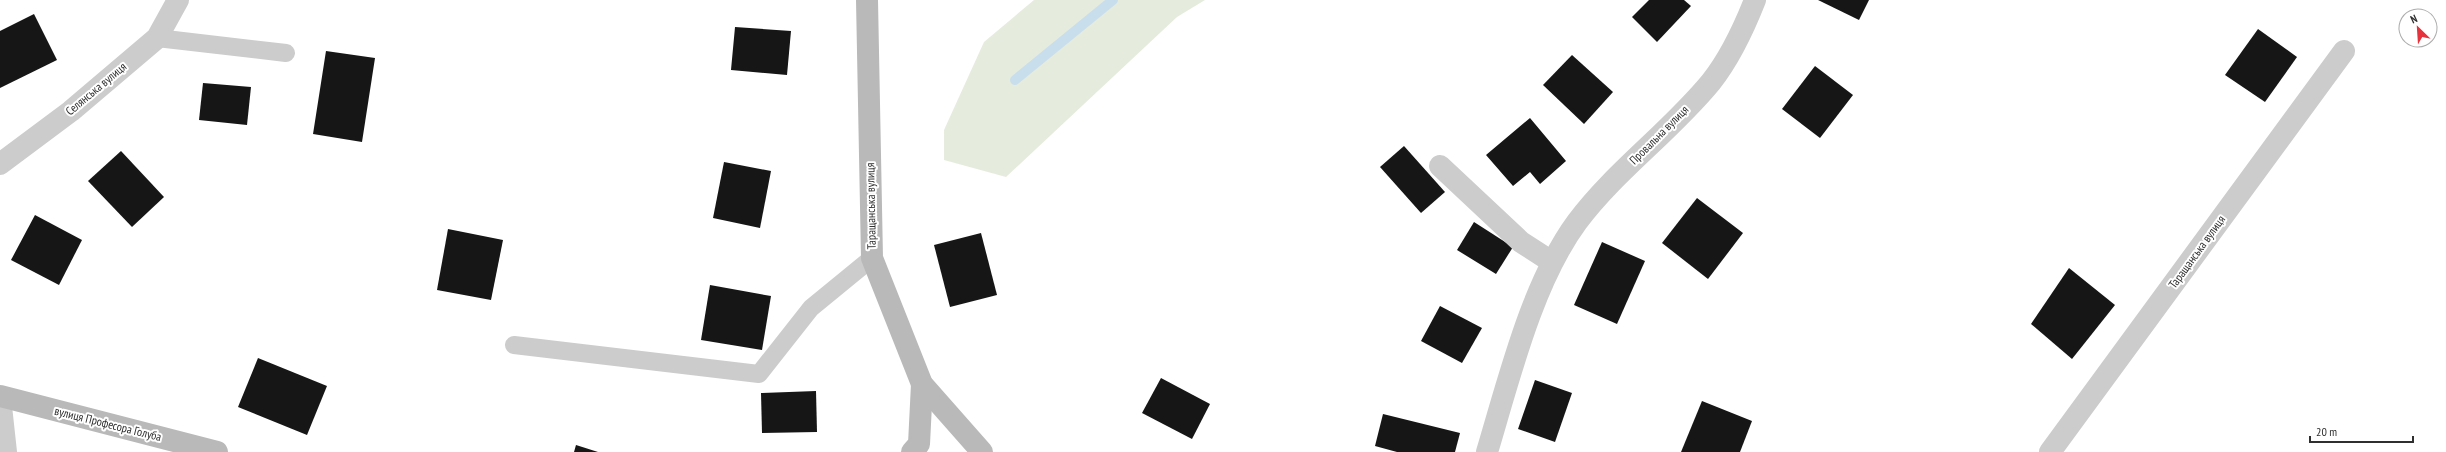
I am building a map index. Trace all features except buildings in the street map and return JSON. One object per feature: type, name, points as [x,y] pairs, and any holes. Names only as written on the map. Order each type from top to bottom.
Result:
[{"type":"street","name":"Селянська вулиця","points":[[0,164],[71,111],[157,38],[178,0]]},
{"type":"street","name":"Таращанська вулиця","points":[[867,0],[872,258],[922,384],[982,452]]},
{"type":"street","name":"Провальна вулиця","points":[[1487,452],[1518,349],[1552,262],[1577,222],[1607,186],[1711,82],[1742,33],[1755,0]]},
{"type":"street","name":"Таращанська вулиця","points":[[2050,452],[2344,51]]},
{"type":"street","points":[[1440,166],[1521,242],[1552,262]]},
{"type":"street","points":[[912,452],[919,444],[922,384]]},
{"type":"street","name":"вулиця Професора Голуба","points":[[1,396],[217,452]]},
{"type":"lane","points":[[157,38],[286,53]]},
{"type":"lane","points":[[514,344],[759,374],[811,308],[872,258]]},
{"type":"lane","points":[[1,396],[8,452]]},
{"type":"green space","points":[[1034,0],[1205,0],[1177,17],[1006,177],[944,160],[944,130],[984,42]]},
{"type":"waterway","points":[[1015,80],[1113,0]]}]
